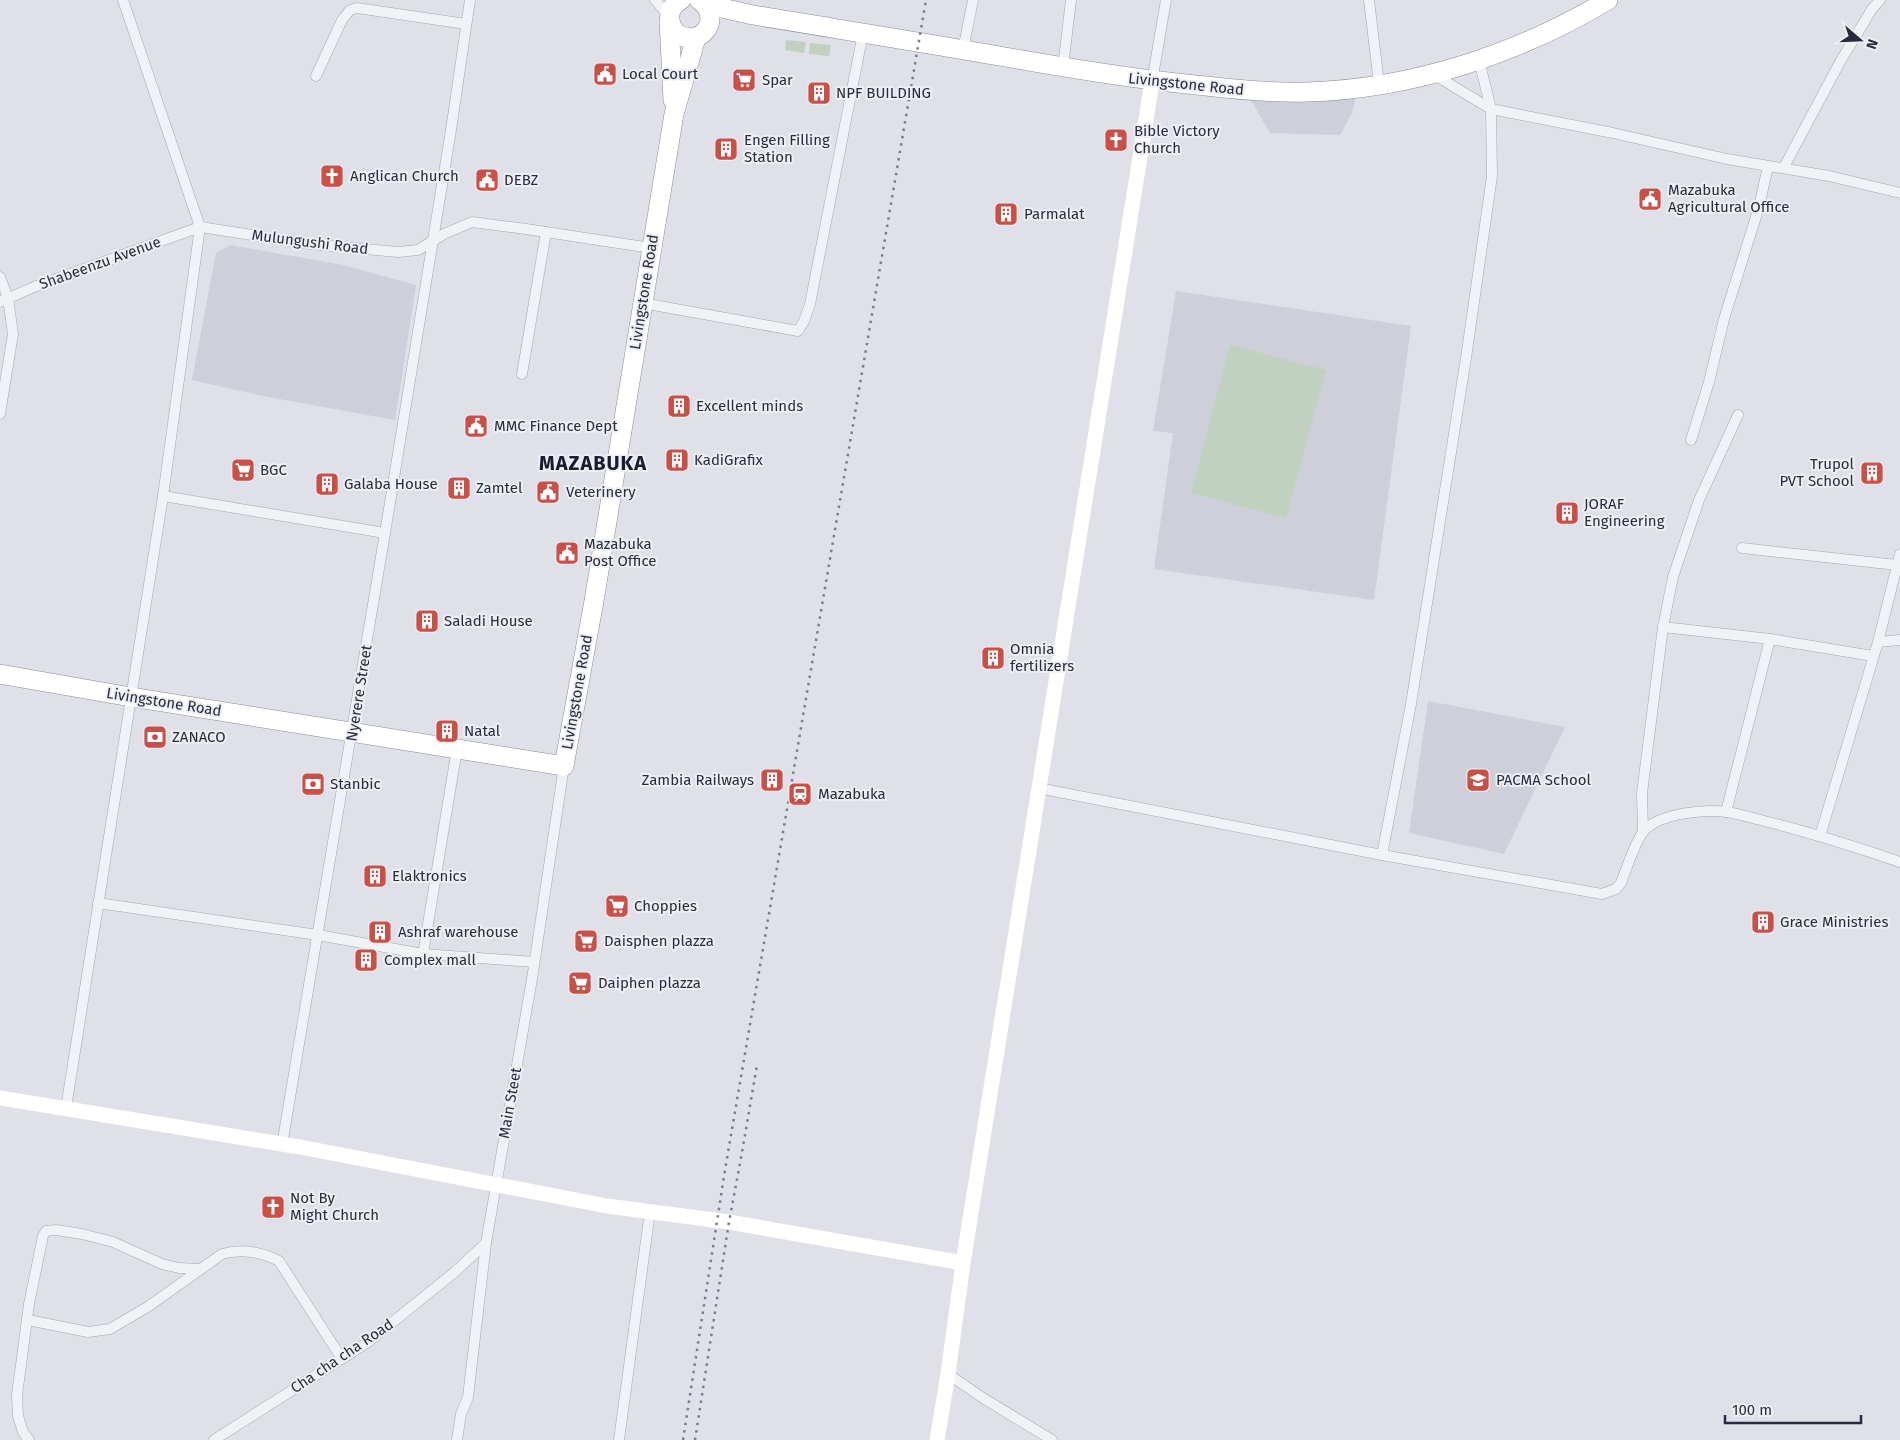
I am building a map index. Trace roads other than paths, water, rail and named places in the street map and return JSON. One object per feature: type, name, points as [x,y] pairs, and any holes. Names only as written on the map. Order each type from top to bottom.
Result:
[{"type":"highway","points":[[681,0],[672,8],[669,18],[676,33],[682,37],[696,38]]},
{"type":"highway","name":"Livingstone Road","points":[[702,2],[753,15],[1152,82],[1258,92],[1308,92],[1353,89],[1432,73],[1479,60],[1563,25],[1608,0]]},
{"type":"highway","name":"Livingstone Road","points":[[0,674],[131,697],[564,766],[594,601],[674,114],[696,38],[705,32],[709,22],[708,9],[702,2]]},
{"type":"highway","name":"Livingstone Road","points":[[709,22],[753,15]]},
{"type":"highway","name":"Livingstone Road","points":[[669,18],[674,114]]},
{"type":"main road","points":[[937,1440],[1038,788],[1152,82]]},
{"type":"main road","points":[[0,1098],[300,1147],[607,1206],[738,1224],[963,1264]]},
{"type":"street","points":[[66,1108],[163,496],[200,227],[123,0]]},
{"type":"street","name":"Nyerere Street","points":[[282,1145],[385,533],[470,0]]},
{"type":"street","points":[[655,0],[669,18]]},
{"type":"street","points":[[962,50],[973,0]]},
{"type":"street","points":[[1063,67],[1071,0]]},
{"type":"street","points":[[1152,82],[1166,0]]},
{"type":"street","points":[[1369,0],[1379,84]]},
{"type":"street","points":[[1784,167],[1840,62],[1872,9],[1880,0]]},
{"type":"street","points":[[316,76],[342,20],[350,10],[357,8],[466,24]]},
{"type":"street","points":[[642,303],[798,331],[810,304],[862,33]]},
{"type":"street","points":[[1382,855],[1411,704],[1466,358],[1492,176],[1491,109],[1479,60]]},
{"type":"street","points":[[1432,73],[1491,109],[1613,133],[1727,159],[1829,176],[1900,194]]},
{"type":"street","points":[[1690,440],[1709,382],[1724,319],[1759,207],[1768,166]]},
{"type":"street","name":"Mulungushi Road","points":[[200,227],[310,244],[398,252],[418,250],[433,240],[472,222],[651,248]]},
{"type":"street","name":"Shabeenzu Avenue","points":[[4,300],[200,227]]},
{"type":"street","points":[[522,374],[546,232]]},
{"type":"street","points":[[0,277],[13,334],[0,414]]},
{"type":"street","points":[[1643,832],[1642,793],[1663,626],[1677,562],[1690,525],[1738,415]]},
{"type":"street","points":[[163,496],[385,533]]},
{"type":"street","points":[[1742,548],[1897,565]]},
{"type":"street","points":[[1820,836],[1878,642],[1900,554]]},
{"type":"street","points":[[1663,626],[1770,638],[1873,656]]},
{"type":"street","points":[[1726,812],[1770,638]]},
{"type":"street","points":[[1878,642],[1900,640]]},
{"type":"street","points":[[423,954],[457,749]]},
{"type":"street","name":"Main Steet","points":[[457,1440],[461,1414],[468,1397],[486,1243],[534,962],[564,766]]},
{"type":"street","points":[[1038,788],[1382,855],[1602,894],[1616,889],[1621,883],[1643,832],[1655,821],[1672,816],[1705,812],[1726,812],[1820,836],[1900,862]]},
{"type":"street","points":[[98,903],[318,935],[423,954],[534,962]]},
{"type":"street","points":[[619,1440],[650,1211]]},
{"type":"street","points":[[28,1440],[23,1432],[18,1416],[17,1395],[28,1320],[43,1236],[46,1231],[82,1234],[112,1242],[162,1264],[179,1268],[200,1269]]},
{"type":"street","name":"Cha cha cha Road","points":[[214,1440],[368,1342],[448,1277],[486,1243]]},
{"type":"street","points":[[28,1320],[88,1332],[110,1329],[150,1306],[222,1254],[244,1250],[279,1261],[342,1359]]},
{"type":"street","points":[[948,1374],[983,1398],[1052,1440]]},
{"type":"railway","points":[[683,1440],[725,1170],[926,0]]},
{"type":"railway","points":[[695,1440],[729,1222],[757,1065]]},
{"type":"place","name":"Local Court","points":[[605,74]]},
{"type":"place","name":"Spar","points":[[744,80]]},
{"type":"place","name":"NPF BUILDING","points":[[819,93]]},
{"type":"place","name":"Bible Victory Church","points":[[1116,140]]},
{"type":"place","name":"Engen Filling Station","points":[[726,149]]},
{"type":"place","name":"Anglican Church","points":[[332,176]]},
{"type":"place","name":"DEBZ","points":[[487,180]]},
{"type":"place","name":"Mazabuka Agricultural Office","points":[[1650,199]]},
{"type":"place","name":"Parmalat","points":[[1006,214]]},
{"type":"place","name":"Excellent minds","points":[[679,406]]},
{"type":"place","name":"MMC Finance Dept","points":[[476,426]]},
{"type":"place","name":"KadiGrafix","points":[[677,460]]},
{"type":"place","name":"BGC","points":[[243,470]]},
{"type":"place","name":"Trupol PVT School","points":[[1872,473]]},
{"type":"place","name":"Galaba House","points":[[327,484]]},
{"type":"place","name":"Zamtel","points":[[459,488]]},
{"type":"place","name":"Veterinery","points":[[548,492]]},
{"type":"place","name":"JORAF Engineering","points":[[1567,513]]},
{"type":"place","name":"Mazabuka Post Office","points":[[567,553]]},
{"type":"place","name":"Saladi House","points":[[427,621]]},
{"type":"place","name":"Omnia fertilizers","points":[[993,658]]},
{"type":"place","name":"Natal","points":[[447,731]]},
{"type":"place","name":"ZANACO","points":[[155,737]]},
{"type":"place","name":"Zambia Railways","points":[[772,780]]},
{"type":"place","name":"PACMA School","points":[[1478,780]]},
{"type":"place","name":"Stanbic","points":[[313,784]]},
{"type":"place","name":"Mazabuka","points":[[800,794]]},
{"type":"place","name":"Elaktronics","points":[[375,876]]},
{"type":"place","name":"Choppies","points":[[617,906]]},
{"type":"place","name":"Grace Ministries","points":[[1763,922]]},
{"type":"place","name":"Ashraf warehouse","points":[[380,932]]},
{"type":"place","name":"Daisphen plazza","points":[[586,941]]},
{"type":"place","name":"Complex mall","points":[[366,960]]},
{"type":"place","name":"Daiphen plazza","points":[[580,983]]},
{"type":"place","name":"Not By Might Church","points":[[273,1207]]},
{"type":"district","name":"MAZABUKA","points":[[593,463]]}]
